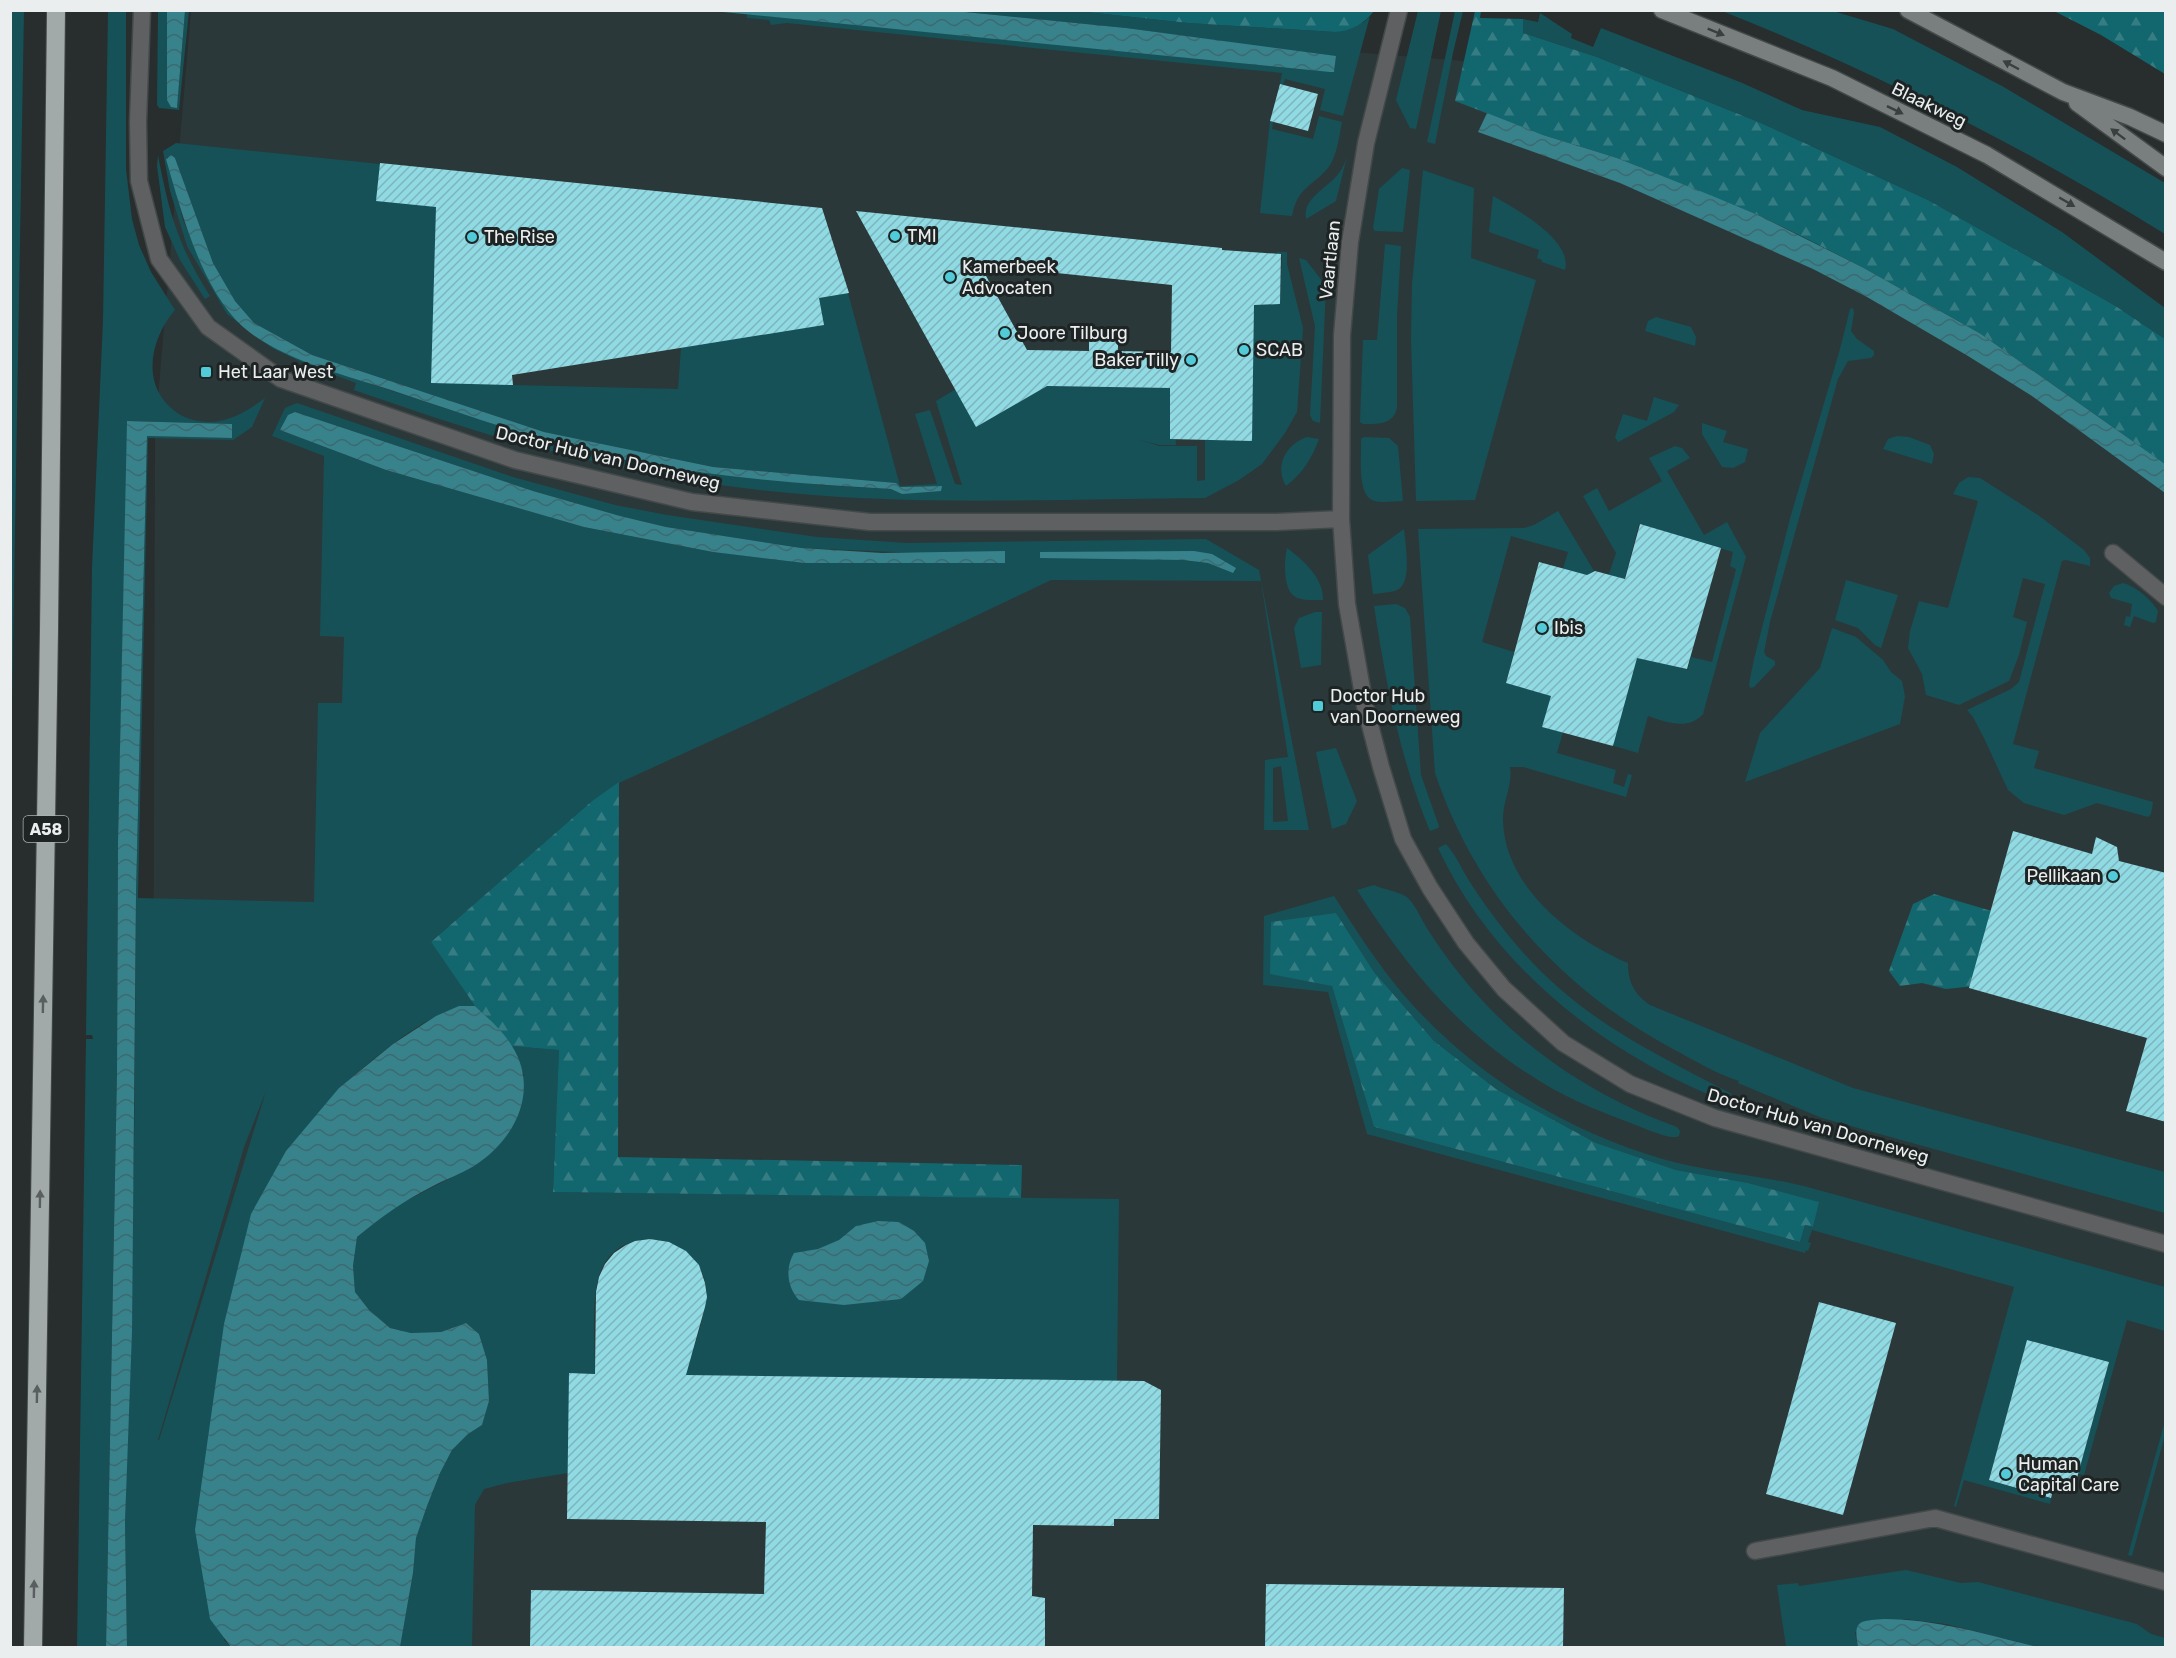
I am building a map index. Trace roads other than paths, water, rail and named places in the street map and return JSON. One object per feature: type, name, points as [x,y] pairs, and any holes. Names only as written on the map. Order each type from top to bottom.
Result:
[{"type":"highway","name":"A58","points":[[33,1647],[56,10]]},
{"type":"main road","name":"Blaakweg","points":[[1662,10],[1832,78],[1987,155],[2166,262]]},
{"type":"main road","points":[[1908,10],[2063,92],[2130,117],[2166,134]]},
{"type":"main road","points":[[2063,92],[2166,168]]},
{"type":"street","name":"Doctor Hub van Doorneweg","points":[[142,10],[138,122],[139,181],[159,259],[208,327],[281,379],[515,460],[692,502],[870,522],[1277,522],[1341,519],[1347,604],[1365,706],[1403,839],[1430,888],[1466,943],[1504,990],[1563,1043],[1630,1084],[1715,1118],[2166,1244]]},
{"type":"street","name":"Vaartlaan","points":[[1341,519],[1342,335],[1350,242],[1366,143],[1399,10]]},
{"type":"street","points":[[2113,553],[2166,597]]},
{"type":"street","points":[[1755,1551],[1935,1518],[2166,1581]]},
{"type":"water","points":[[167,11],[185,11],[177,108],[171,107],[167,100]]},
{"type":"water","points":[[713,11],[955,11],[1126,28],[1336,56],[1334,72],[1330,72]]},
{"type":"water","points":[[1487,113],[1543,135],[1617,158],[1710,195],[1758,215],[1862,267],[1981,334],[2165,464],[2165,493],[2032,396],[1867,297],[1813,269],[1620,183],[1478,132]]},
{"type":"water","points":[[171,155],[175,158],[213,263],[235,301],[254,323],[312,355],[544,432],[713,467],[896,483],[900,487],[942,486],[941,491],[902,494],[891,489],[823,485],[688,471],[621,459],[505,428],[293,357],[274,348],[242,326],[215,291],[194,248],[186,225],[166,159]]},
{"type":"water","points":[[295,412],[533,491],[666,527],[801,548],[882,553],[1005,551],[1005,563],[804,563],[713,552],[584,527],[386,470],[280,430],[288,415]]},
{"type":"water","points":[[127,421],[232,424],[232,438],[147,436],[136,895],[132,1331],[125,1522],[127,1647],[106,1648],[117,1072],[118,842]]},
{"type":"water","points":[[1194,551],[1212,554],[1236,568],[1233,573],[1208,563],[1183,560],[1040,558],[1040,552]]},
{"type":"water","points":[[459,1006],[475,1006],[500,1030],[512,1046],[520,1063],[524,1080],[519,1113],[501,1143],[489,1155],[469,1169],[403,1203],[357,1237],[353,1266],[355,1292],[369,1310],[390,1328],[411,1333],[441,1332],[466,1323],[479,1334],[487,1360],[489,1401],[482,1425],[468,1434],[452,1450],[427,1506],[416,1538],[413,1573],[400,1647],[231,1647],[210,1619],[195,1530],[224,1324],[251,1214],[286,1151],[339,1088],[393,1044],[436,1016]]},
{"type":"water","points":[[878,1221],[899,1222],[914,1231],[925,1243],[929,1261],[923,1281],[901,1299],[844,1305],[799,1300],[792,1289],[788,1271],[794,1253],[818,1249],[839,1240],[856,1226]]},
{"type":"water","points":[[1884,1619],[1943,1625],[2038,1647],[1858,1647],[1857,1627],[1869,1620]]},
{"type":"place","name":"TMI","points":[[895,236]]},
{"type":"place","name":"The Rise","points":[[472,237]]},
{"type":"place","name":"Kamerbeek Advocaten","points":[[950,277]]},
{"type":"place","name":"Joore Tilburg","points":[[1005,333]]},
{"type":"place","name":"SCAB","points":[[1244,350]]},
{"type":"place","name":"Baker Tilly","points":[[1191,360]]},
{"type":"place","name":"Het Laar West","points":[[206,372]]},
{"type":"place","name":"Ibis","points":[[1542,628]]},
{"type":"place","name":"Doctor Hub van Doorneweg","points":[[1318,706]]},
{"type":"place","name":"Pellikaan","points":[[2113,876]]},
{"type":"place","name":"Human Capital Care","points":[[2006,1474]]}]
